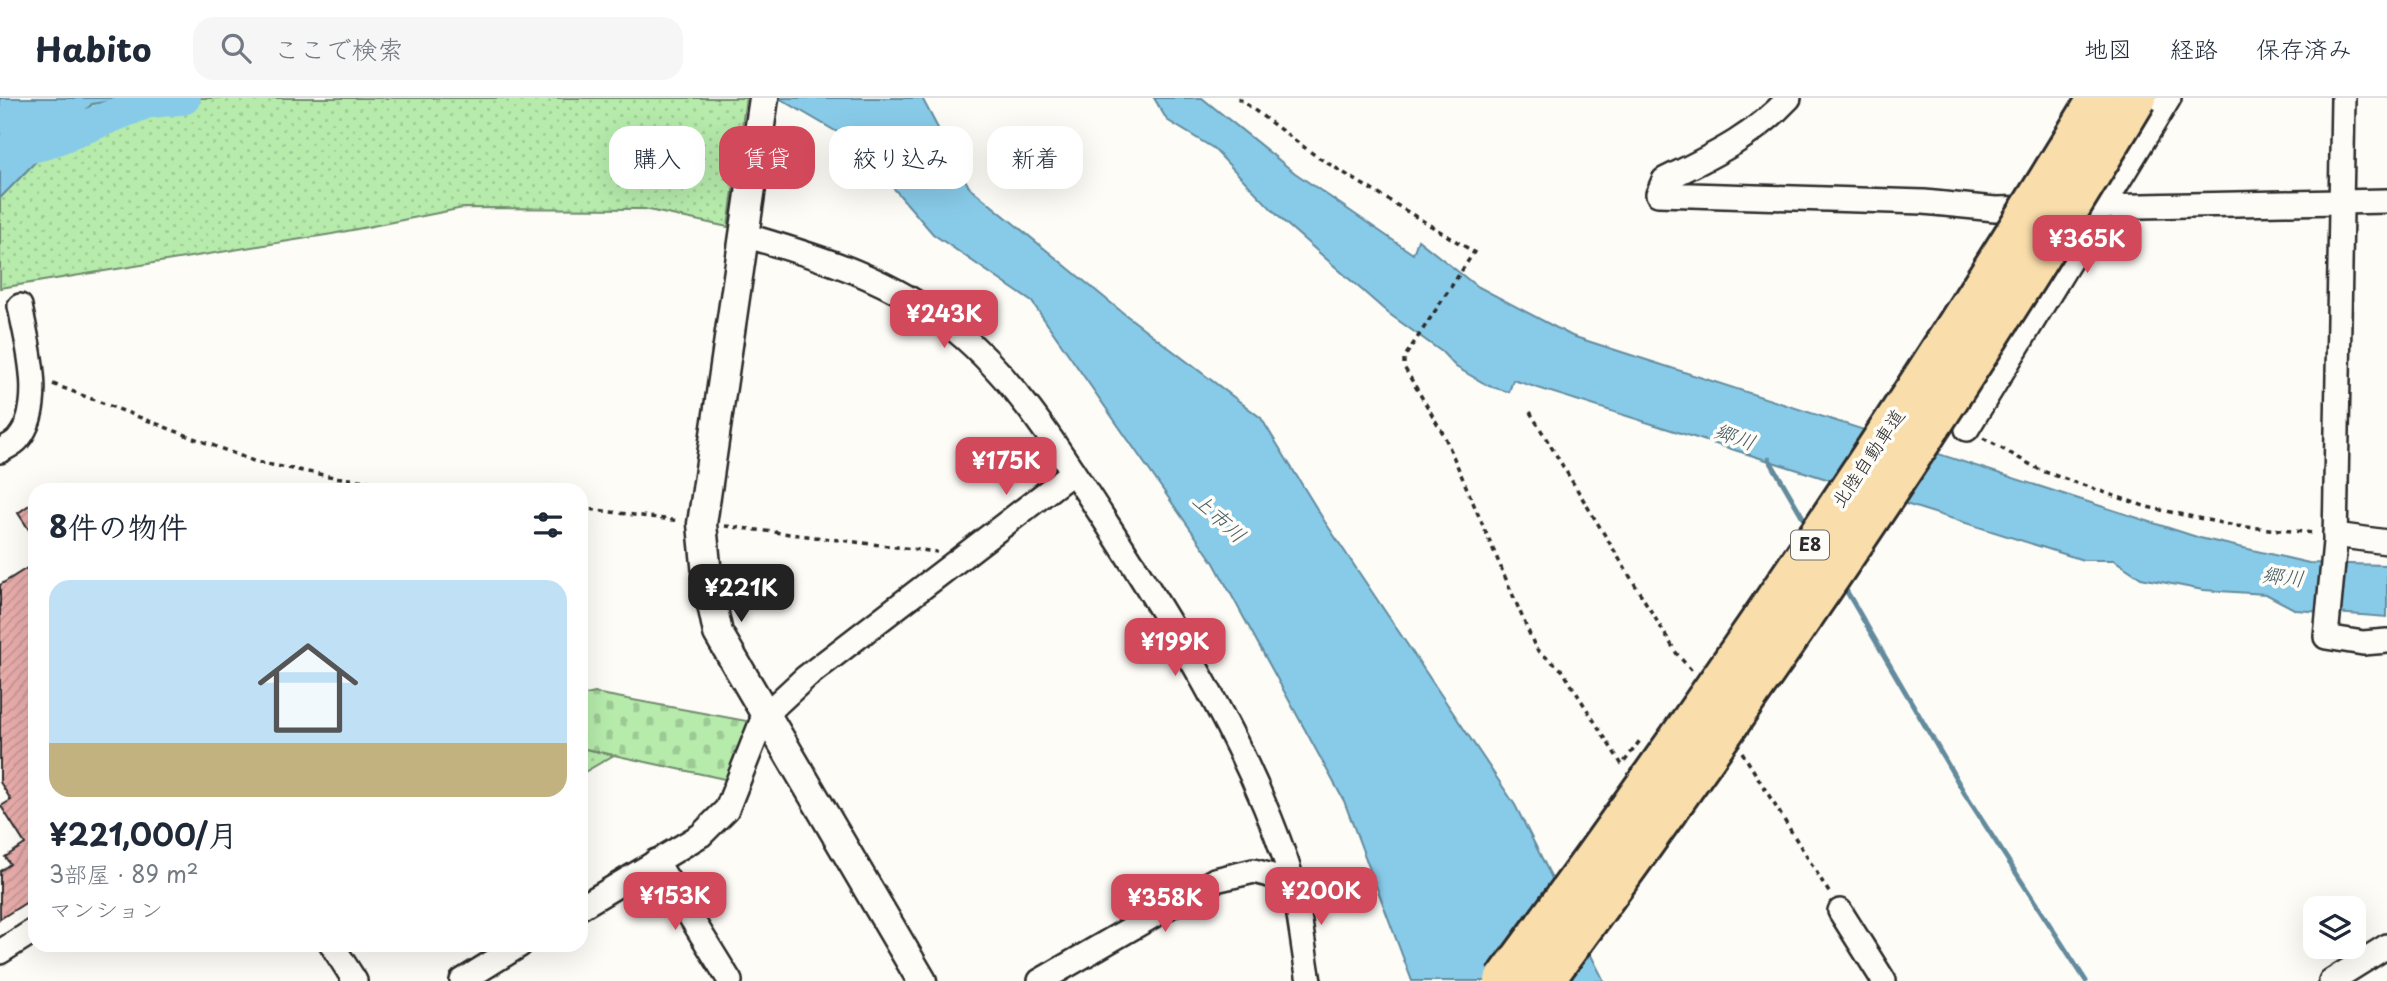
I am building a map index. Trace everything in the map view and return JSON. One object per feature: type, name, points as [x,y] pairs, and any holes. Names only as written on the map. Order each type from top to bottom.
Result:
[{"type":"highway","name":"北陸自動車道","points":[[1504,981],[1592,861],[1893,421],[2098,98]]},
{"type":"highway","name":"北陸自動車道","points":[[1544,981],[1652,832],[1951,394],[2137,98]]},
{"type":"street","points":[[764,98],[702,524],[708,585],[718,633],[764,716],[922,981]]},
{"type":"street","points":[[1789,98],[1765,124],[1724,151],[1664,180],[1658,194],[1924,202],[1995,209],[2387,201]]},
{"type":"street","points":[[1967,429],[2169,98]]},
{"type":"street","points":[[2343,98],[2335,539],[2326,636],[2363,643],[2387,641]]},
{"type":"street","points":[[746,229],[838,262],[901,294],[954,329],[1008,379],[1073,472],[1160,606],[1253,778],[1287,864],[1309,981]]},
{"type":"street","points":[[0,451],[18,439],[29,415],[34,377],[20,306]]},
{"type":"street","points":[[588,903],[701,835],[727,809],[764,716],[806,677],[1073,472]]},
{"type":"street","points":[[2335,539],[2387,542]]},
{"type":"street","points":[[656,861],[730,981]]},
{"type":"street","points":[[1041,981],[1215,880],[1254,871],[1291,881]]},
{"type":"street","points":[[1840,911],[1884,981]]},
{"type":"street","points":[[0,952],[28,934]]},
{"type":"street","points":[[2331,981],[2387,946]]},
{"type":"street","points":[[336,952],[355,981]]},
{"type":"street","points":[[462,981],[509,952]]},
{"type":"path","points":[[1238,98],[1316,156],[1474,252],[1404,358],[1404,367],[1444,435],[1536,649],[1562,670],[1622,765],[1645,734]]},
{"type":"path","points":[[34,377],[256,462],[381,483]]},
{"type":"path","points":[[1530,412],[1677,654],[1692,671],[1684,682]]},
{"type":"path","points":[[1967,429],[2042,471],[2147,507],[2235,526],[2335,539]]},
{"type":"path","points":[[588,509],[966,556]]},
{"type":"path","points":[[1742,751],[1840,911]]},
{"type":"green space","points":[[128,98],[746,98],[742,126],[719,126],[719,189],[733,189],[728,227],[644,209],[463,208],[332,234],[0,288],[0,198],[92,104]]},
{"type":"green space","points":[[595,693],[752,722],[743,783],[588,750],[588,694]]},
{"type":"green space","points":[[588,749],[614,755],[588,770]]},
{"type":"water","points":[[0,98],[128,98],[92,104],[0,198]]},
{"type":"water","points":[[779,98],[922,98],[937,126],[829,126]]},
{"type":"water","name":"郷川","points":[[1154,98],[1202,98],[1295,173],[1413,254],[1418,240],[1475,285],[1572,336],[2200,538],[2309,563],[2387,565],[2387,617],[2296,610],[2266,594],[2203,590],[2141,578],[2114,560],[2083,560],[1513,380],[1509,392],[1489,386],[1456,367],[1442,352],[1388,313],[1283,221],[1213,148],[1167,120]]},
{"type":"water","points":[[894,189],[971,189],[1122,312],[1261,418],[1325,522],[1515,805],[1604,981],[1412,981],[1344,801],[1214,563],[1032,302],[933,234]]},
{"type":"building","points":[[28,506],[28,528],[18,513]]},
{"type":"building","points":[[28,567],[28,901],[0,919],[0,871],[10,864],[5,857],[25,844],[1,806],[11,800],[0,782],[0,585]]},
{"type":"waterway","name":"上市川","points":[[0,154],[46,143],[147,102],[184,98]]},
{"type":"waterway","points":[[1769,459],[1808,526]]},
{"type":"waterway","points":[[1843,585],[1965,794],[2086,981]]}]
